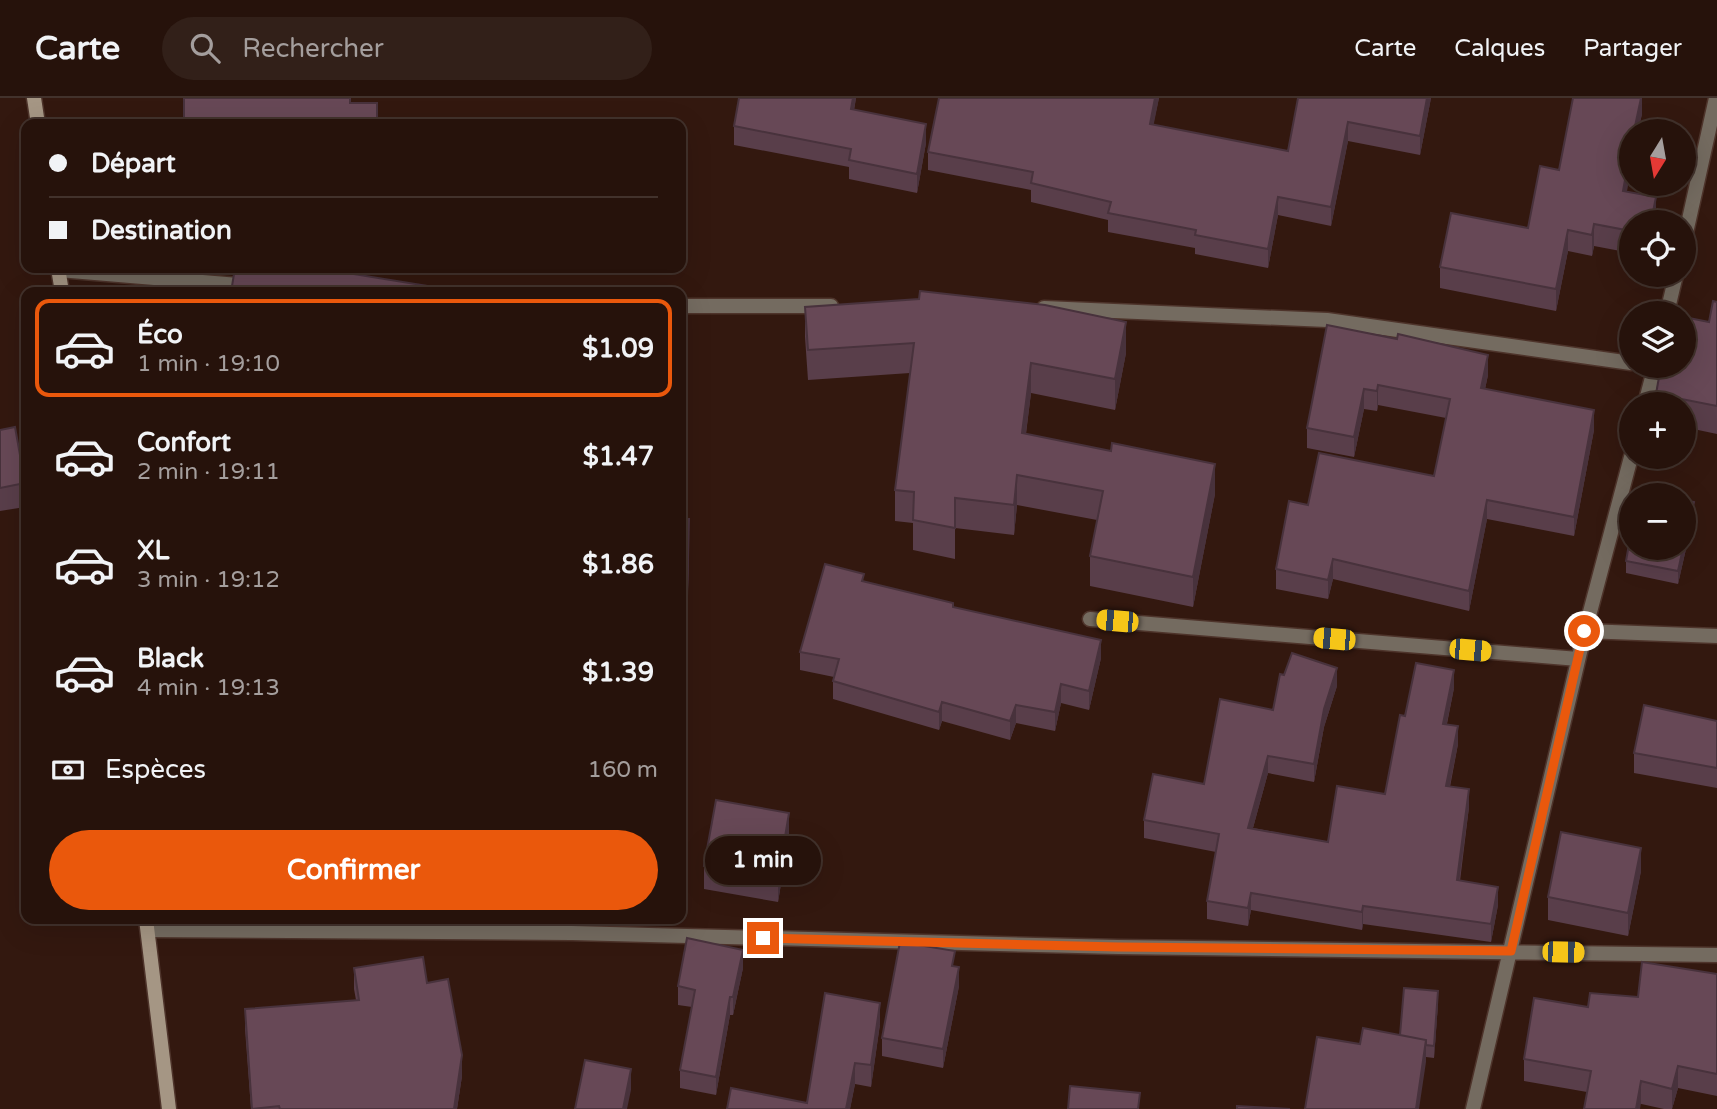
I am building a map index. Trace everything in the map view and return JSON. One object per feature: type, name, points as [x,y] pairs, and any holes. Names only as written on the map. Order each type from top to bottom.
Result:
[{"type":"street","points":[[34,98],[37,119]]},
{"type":"street","points":[[1691,210],[1716,98]]},
{"type":"street","points":[[103,273],[261,287]]},
{"type":"street","points":[[686,306],[846,306]]},
{"type":"street","points":[[1025,307],[1327,320],[1619,361]]},
{"type":"street","points":[[1473,1109],[1584,631],[1628,469]]},
{"type":"street","points":[[1090,619],[1578,659]]},
{"type":"street","points":[[1584,631],[1717,636]]},
{"type":"street","points":[[169,1109],[147,924],[1118,947],[1717,955]]},
{"type":"building","points":[[184,98],[350,98],[350,103],[377,103],[377,119],[184,119]]},
{"type":"building","points":[[739,98],[853,98],[851,109],[926,124],[917,174],[849,160],[851,149],[734,126]]},
{"type":"building","points":[[939,98],[1155,98],[1150,124],[1288,151],[1298,98],[1427,98],[1420,136],[1348,122],[1331,207],[1278,197],[1268,249],[1195,235],[1196,230],[1108,213],[1111,202],[1031,183],[1033,172],[928,152]]},
{"type":"building","points":[[1573,98],[1641,98],[1637,119],[1619,119],[1619,196],[1656,197],[1653,210],[1619,210],[1619,229],[1594,224],[1592,235],[1568,230],[1556,289],[1440,267],[1451,213],[1528,228],[1540,166],[1559,170]]},
{"type":"building","points":[[234,273],[353,273],[434,287],[232,287]]},
{"type":"building","points":[[920,291],[1045,305],[1126,322],[1115,379],[1031,363],[1022,433],[1111,451],[1112,443],[1215,464],[1193,577],[1090,556],[1103,491],[1017,475],[1014,505],[955,498],[955,528],[913,520],[914,492],[895,490],[914,343],[808,350],[805,307],[919,299]]},
{"type":"building","points":[[1713,301],[1717,302],[1717,406],[1696,402],[1696,392],[1656,392],[1659,378],[1696,378],[1696,319],[1709,322]]},
{"type":"building","points":[[1327,325],[1397,339],[1398,334],[1488,355],[1481,388],[1594,410],[1574,517],[1487,500],[1469,591],[1333,559],[1328,580],[1276,569],[1289,501],[1308,505],[1319,453],[1434,476],[1450,399],[1378,385],[1377,391],[1364,389],[1354,437],[1307,428]]},
{"type":"building","points":[[15,427],[21,461],[21,484],[0,488],[0,430]]},
{"type":"building","points":[[686,519],[689,519],[686,636]]},
{"type":"building","points":[[1626,560],[1680,560],[1678,571]]},
{"type":"building","points":[[825,564],[864,574],[862,581],[953,603],[953,607],[1101,640],[1089,691],[1061,684],[1055,712],[1016,705],[1010,721],[942,702],[939,712],[833,681],[839,659],[800,652]]},
{"type":"building","points":[[1292,653],[1337,668],[1324,709],[1314,764],[1268,756],[1248,828],[1328,842],[1337,786],[1385,794],[1400,715],[1405,716],[1416,663],[1454,670],[1443,724],[1458,726],[1446,786],[1469,789],[1457,880],[1498,887],[1491,924],[1363,906],[1362,912],[1251,893],[1248,908],[1207,901],[1219,834],[1144,820],[1153,774],[1204,784],[1220,699],[1273,710],[1280,674],[1284,675]]},
{"type":"building","points":[[1644,705],[1717,721],[1717,768],[1634,753]]},
{"type":"building","points":[[716,800],[789,813],[778,879],[704,866]]},
{"type":"building","points":[[1561,832],[1641,848],[1628,913],[1548,897]]},
{"type":"building","points":[[687,938],[743,950],[733,997],[730,997],[716,1077],[680,1070],[695,990],[678,986]]},
{"type":"building","points":[[900,942],[955,951],[952,966],[959,967],[943,1049],[882,1038]]},
{"type":"building","points":[[423,957],[427,983],[448,979],[462,1055],[454,1109],[280,1109],[279,1106],[252,1109],[245,1009],[359,1000],[354,968]]},
{"type":"building","points":[[1642,962],[1717,974],[1717,1074],[1678,1066],[1672,1089],[1641,1081],[1636,1109],[1584,1109],[1591,1071],[1524,1059],[1534,998],[1588,1007],[1590,993],[1638,997]]},
{"type":"building","points":[[1404,988],[1438,991],[1434,1046],[1426,1045],[1426,1040],[1400,1035]]},
{"type":"building","points":[[825,993],[880,1003],[871,1065],[855,1063],[846,1109],[727,1109],[731,1088],[807,1103]]},
{"type":"building","points":[[1363,1028],[1426,1040],[1416,1109],[1305,1109],[1317,1037],[1360,1044]]},
{"type":"building","points":[[585,1060],[631,1069],[623,1109],[575,1109]]},
{"type":"building","points":[[1070,1086],[1140,1093],[1138,1109],[1068,1109]]},
{"type":"building","points":[[1237,1106],[1290,1109],[1237,1109]]},
{"type":"route","points":[[763,938],[1118,947],[1511,951],[1584,631]]}]
